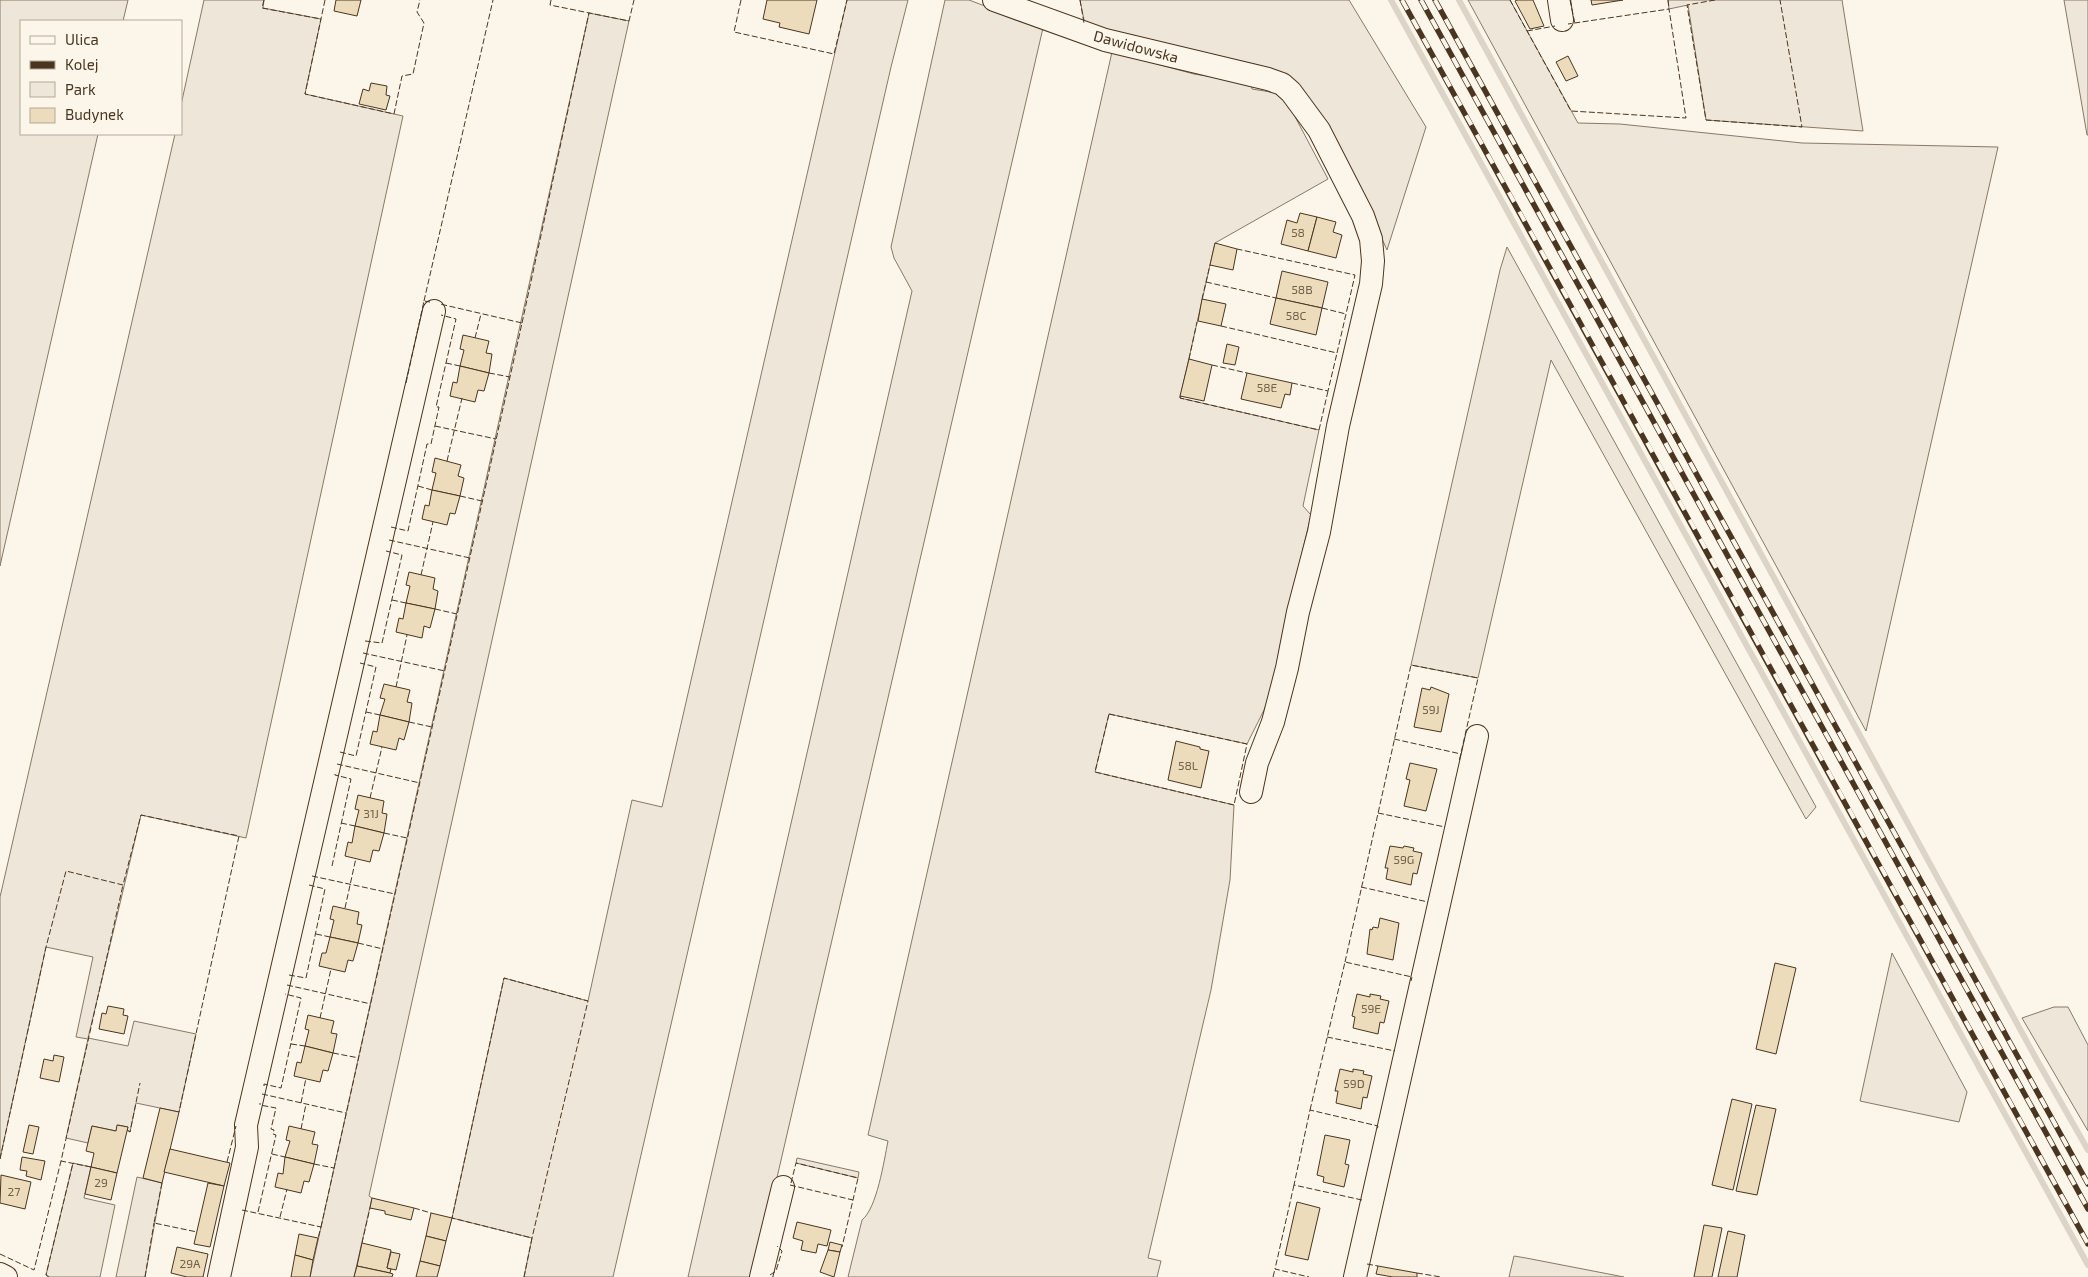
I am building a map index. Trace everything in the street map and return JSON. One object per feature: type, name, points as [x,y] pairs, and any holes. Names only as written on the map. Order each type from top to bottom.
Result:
[{"type":"street","name":"Dawidowska","points":[[994,0],[1105,40],[1282,84],[1291,92],[1319,130],[1363,216],[1371,239],[1372,279],[1338,426],[1319,532],[1298,612],[1287,668],[1273,722],[1257,763],[1250,792]]},
{"type":"street","points":[[219,1277],[247,1147],[246,1124],[434,311]]},
{"type":"street","points":[[1355,1277],[1477,736]]},
{"type":"street","points":[[761,1277],[783,1187]]},
{"type":"street","points":[[0,1274],[6,1277]]},
{"type":"green space","points":[[0,0],[128,0],[123,20],[20,20],[20,135],[98,135],[0,566]]},
{"type":"green space","points":[[204,0],[264,0],[263,8],[321,19],[305,94],[403,116],[246,838],[141,815],[88,1038],[128,1046],[134,1021],[196,1034],[179,1112],[136,1103],[130,1132],[127,1130],[128,1127],[118,1125],[116,1131],[92,1126],[88,1143],[66,1138],[88,1039],[76,1037],[93,957],[46,947],[0,1159],[0,897],[175,135],[182,135],[182,100]]},
{"type":"green space","points":[[847,0],[908,0],[613,1277],[524,1277],[532,1238],[452,1218],[504,978],[588,1001],[632,800],[662,807]]},
{"type":"green space","points":[[945,0],[969,0],[1043,28],[754,1277],[688,1277],[912,291],[894,258],[891,247]]},
{"type":"green space","points":[[1080,0],[1349,0],[1426,127],[1387,250],[1350,167],[1290,79],[1258,65],[1085,25]]},
{"type":"green space","points":[[1468,0],[1510,0],[1578,123],[1620,124],[1802,143],[1998,147],[1866,731]]},
{"type":"green space","points":[[1668,0],[1842,0],[1863,131],[1706,120],[1688,5],[1669,9]]},
{"type":"green space","points":[[2064,0],[2088,0],[2088,135],[2087,135]]},
{"type":"green space","points":[[589,13],[629,21],[369,1196],[372,1198],[354,1277],[310,1277]]},
{"type":"green space","points":[[1112,52],[1194,74],[1251,83],[1252,89],[1283,94],[1328,179],[1215,243],[1180,398],[1319,430],[1303,506],[1311,515],[1280,646],[1273,686],[1264,710],[1247,744],[1109,714],[1095,772],[1234,805],[1230,880],[1211,990],[1148,1258],[1161,1261],[1157,1277],[848,1277],[862,1220],[872,1205],[882,1172],[888,1141],[868,1135]]},
{"type":"green space","points":[[1507,247],[1816,807],[1806,819],[1551,360],[1478,678],[1411,665],[1500,270]]},
{"type":"green space","points":[[1892,953],[1967,1092],[1959,1122],[1860,1101]]},
{"type":"green space","points":[[2054,1007],[2068,1007],[2088,1045],[2088,1131],[2022,1018]]},
{"type":"green space","points":[[797,1158],[859,1172],[858,1178],[796,1163]]},
{"type":"green space","points":[[73,1163],[91,1167],[84,1198],[115,1205],[100,1277],[49,1277],[46,1275]]},
{"type":"green space","points":[[137,1177],[162,1183],[145,1277],[116,1277]]},
{"type":"green space","points":[[1514,1256],[1526,1258],[1624,1277],[1509,1277]]},
{"type":"building","points":[[336,0],[361,0],[357,16],[334,11]]},
{"type":"building","points":[[767,0],[817,0],[809,34],[779,27],[780,23],[763,19]]},
{"type":"building","points":[[1533,0],[1544,26],[1530,29],[1515,1]]},
{"type":"building","points":[[1591,0],[1623,0],[1592,5]]},
{"type":"building","points":[[1568,56],[1578,76],[1566,81],[1556,62]]},
{"type":"building","points":[[371,83],[387,86],[386,95],[390,96],[386,110],[359,104],[363,89],[369,91]]},
{"type":"building","points":[[1300,213],[1317,217],[1308,251],[1281,244],[1287,220],[1297,223]]},
{"type":"building","points":[[1317,217],[1336,222],[1333,232],[1342,235],[1336,258],[1308,251]]},
{"type":"building","points":[[1215,243],[1237,249],[1233,270],[1210,265]]},
{"type":"building","points":[[1282,271],[1328,282],[1322,308],[1276,298]]},
{"type":"building","points":[[1276,298],[1322,308],[1316,335],[1270,324]]},
{"type":"building","points":[[1202,299],[1226,304],[1221,326],[1198,321]]},
{"type":"building","points":[[463,335],[489,341],[486,353],[492,354],[489,373],[460,366],[464,350],[460,349]]},
{"type":"building","points":[[1227,344],[1239,347],[1235,365],[1223,363]]},
{"type":"building","points":[[1189,359],[1212,365],[1204,401],[1180,396]]},
{"type":"building","points":[[460,366],[489,373],[484,391],[478,390],[475,402],[450,396],[453,382],[457,383]]},
{"type":"building","points":[[1247,373],[1292,383],[1290,395],[1285,394],[1281,408],[1241,399]]},
{"type":"building","points":[[435,458],[461,465],[458,476],[464,478],[460,496],[432,490],[436,473],[432,472]]},
{"type":"building","points":[[432,490],[460,496],[455,514],[450,513],[447,525],[422,519],[425,505],[429,506]]},
{"type":"building","points":[[409,572],[435,578],[433,589],[438,591],[435,609],[406,603],[410,586],[406,585]]},
{"type":"building","points":[[406,603],[435,609],[430,628],[424,626],[422,638],[396,632],[399,618],[403,619]]},
{"type":"building","points":[[384,684],[410,690],[407,702],[412,703],[409,722],[380,715],[385,699],[380,698]]},
{"type":"building","points":[[1431,687],[1449,694],[1441,732],[1414,727],[1422,688],[1430,690]]},
{"type":"building","points":[[380,715],[409,722],[404,740],[399,738],[396,750],[370,744],[373,731],[377,732]]},
{"type":"building","points":[[1176,741],[1209,751],[1201,788],[1168,780]]},
{"type":"building","points":[[1410,763],[1437,769],[1426,811],[1404,806],[1410,780],[1406,779]]},
{"type":"building","points":[[358,795],[384,801],[382,813],[387,814],[384,833],[355,826],[359,810],[355,809]]},
{"type":"building","points":[[355,826],[384,833],[379,851],[373,850],[370,862],[345,856],[348,842],[352,843]]},
{"type":"building","points":[[1390,846],[1414,848],[1413,851],[1422,853],[1417,874],[1413,873],[1411,885],[1386,879],[1388,868],[1385,868]]},
{"type":"building","points":[[333,906],[359,912],[357,924],[362,925],[358,943],[330,937],[334,920],[330,919]]},
{"type":"building","points":[[1380,918],[1399,923],[1393,960],[1367,954],[1370,929],[1372,930],[1373,927],[1378,928]]},
{"type":"building","points":[[330,937],[358,943],[353,961],[348,960],[345,972],[319,966],[322,953],[326,953]]},
{"type":"building","points":[[1775,963],[1796,968],[1776,1054],[1756,1049]]},
{"type":"building","points":[[1357,994],[1370,997],[1370,994],[1381,996],[1380,999],[1389,1001],[1384,1023],[1380,1022],[1378,1034],[1353,1028],[1355,1017],[1352,1016]]},
{"type":"building","points":[[108,1006],[124,1009],[123,1015],[128,1016],[124,1034],[99,1029],[102,1013],[106,1014]]},
{"type":"building","points":[[308,1015],[334,1021],[331,1033],[337,1034],[333,1053],[305,1046],[309,1030],[305,1029]]},
{"type":"building","points":[[305,1046],[333,1053],[328,1071],[323,1070],[320,1082],[294,1076],[297,1062],[301,1063]]},
{"type":"building","points":[[54,1055],[64,1057],[59,1082],[40,1078],[44,1059],[53,1061]]},
{"type":"building","points":[[1340,1069],[1353,1072],[1353,1069],[1364,1071],[1363,1074],[1372,1076],[1367,1098],[1363,1097],[1361,1109],[1336,1103],[1338,1091],[1335,1091]]},
{"type":"building","points":[[1732,1099],[1752,1104],[1733,1190],[1712,1185]]},
{"type":"building","points":[[1756,1105],[1776,1109],[1757,1195],[1736,1191]]},
{"type":"building","points":[[160,1108],[179,1112],[162,1183],[143,1178]]},
{"type":"building","points":[[29,1125],[39,1127],[33,1154],[23,1152]]},
{"type":"building","points":[[117,1125],[128,1127],[117,1173],[91,1167],[94,1153],[86,1151],[92,1126],[116,1131]]},
{"type":"building","points":[[289,1126],[315,1132],[312,1144],[318,1145],[314,1164],[285,1157],[290,1141],[286,1140]]},
{"type":"building","points":[[1325,1135],[1350,1140],[1345,1164],[1349,1165],[1344,1187],[1323,1182],[1324,1177],[1317,1175]]},
{"type":"building","points":[[170,1149],[230,1163],[224,1186],[164,1172]]},
{"type":"building","points":[[22,1157],[45,1161],[41,1180],[26,1176],[27,1171],[20,1170]]},
{"type":"building","points":[[285,1157],[314,1164],[309,1182],[304,1181],[301,1193],[275,1187],[278,1173],[283,1174]]},
{"type":"building","points":[[91,1167],[117,1173],[111,1200],[85,1194]]},
{"type":"building","points":[[1,1175],[31,1182],[25,1209],[0,1203]]},
{"type":"building","points":[[208,1183],[224,1186],[210,1247],[194,1244]]},
{"type":"building","points":[[372,1198],[414,1208],[411,1220],[385,1214],[385,1211],[370,1208]]},
{"type":"building","points":[[1297,1202],[1320,1208],[1308,1260],[1285,1255]]},
{"type":"building","points":[[431,1213],[452,1218],[446,1241],[426,1236]]},
{"type":"building","points":[[797,1222],[831,1230],[827,1246],[818,1244],[816,1253],[801,1250],[803,1241],[793,1238]]},
{"type":"building","points":[[1704,1225],[1722,1228],[1712,1277],[1694,1277]]},
{"type":"building","points":[[1728,1231],[1745,1235],[1737,1277],[1718,1277]]},
{"type":"building","points":[[299,1234],[318,1238],[313,1260],[295,1255]]},
{"type":"building","points":[[426,1236],[446,1241],[440,1266],[420,1261]]},
{"type":"building","points":[[830,1242],[842,1245],[840,1252],[828,1250]]},
{"type":"building","points":[[362,1243],[391,1250],[387,1268],[391,1269],[390,1273],[357,1266]]},
{"type":"building","points":[[177,1247],[208,1254],[203,1277],[187,1277],[171,1273]]},
{"type":"building","points":[[828,1250],[840,1252],[834,1277],[820,1272]]},
{"type":"building","points":[[391,1252],[400,1254],[396,1270],[387,1268]]},
{"type":"building","points":[[295,1255],[313,1260],[310,1277],[291,1277]]},
{"type":"building","points":[[420,1261],[440,1266],[437,1277],[416,1277]]},
{"type":"building","points":[[357,1266],[393,1274],[392,1277],[354,1277]]},
{"type":"building","points":[[1378,1266],[1417,1273],[1417,1277],[1393,1277],[1376,1274]]},
{"type":"waterway","points":[[1391,0],[2088,1265]]},
{"type":"waterway","points":[[1459,0],[2038,1062],[2088,1150]]},
{"type":"railway","points":[[1402,0],[2088,1244]]},
{"type":"railway","points":[[1421,0],[2088,1209]]},
{"type":"railway","points":[[1435,0],[2088,1184]]},
{"type":"fence","points":[[264,0],[262,8],[321,19]]},
{"type":"fence","points":[[325,0],[305,94],[394,114],[402,76],[413,74],[424,23],[417,12],[420,0]]},
{"type":"fence","points":[[424,301],[493,0]]},
{"type":"fence","points":[[551,0],[550,5],[629,21],[634,0]]},
{"type":"fence","points":[[741,0],[734,32],[834,54],[847,0]]},
{"type":"fence","points":[[1080,0],[1084,23]]},
{"type":"fence","points":[[1510,0],[1571,111],[1686,118],[1669,9],[1568,24]]},
{"type":"fence","points":[[1570,0],[1575,24]]},
{"type":"fence","points":[[1668,0],[1669,9]]},
{"type":"fence","points":[[1715,0],[1687,5],[1706,120],[1802,127],[1780,0]]},
{"type":"fence","points":[[522,323],[589,13]]},
{"type":"fence","points":[[1527,31],[1555,26]]},
{"type":"fence","points":[[1221,326],[1337,353],[1355,275],[1237,249]]},
{"type":"fence","points":[[1202,299],[1210,265]]},
{"type":"fence","points":[[1206,282],[1276,298]]},
{"type":"fence","points":[[406,383],[424,301],[430,302]]},
{"type":"fence","points":[[321,1227],[522,323],[440,304]]},
{"type":"fence","points":[[1322,308],[1346,314]]},
{"type":"fence","points":[[475,338],[481,314]]},
{"type":"fence","points":[[391,527],[408,531],[427,444],[431,444],[439,407],[436,407],[456,319],[441,315]]},
{"type":"fence","points":[[1189,359],[1197,322]]},
{"type":"fence","points":[[1292,383],[1328,391],[1337,353]]},
{"type":"fence","points":[[446,363],[460,366]]},
{"type":"fence","points":[[1212,365],[1247,373]]},
{"type":"fence","points":[[489,373],[510,377]]},
{"type":"fence","points":[[1180,396],[1180,398],[1319,430],[1328,391]]},
{"type":"fence","points":[[447,461],[462,398]]},
{"type":"fence","points":[[435,426],[496,439]]},
{"type":"fence","points":[[418,486],[432,490]]},
{"type":"fence","points":[[460,496],[482,501]]},
{"type":"fence","points":[[421,575],[433,522]]},
{"type":"fence","points":[[389,540],[470,558]]},
{"type":"fence","points":[[365,641],[382,643],[402,555],[386,551]]},
{"type":"fence","points":[[392,600],[406,603]]},
{"type":"fence","points":[[435,609],[457,614]]},
{"type":"fence","points":[[396,687],[407,635]]},
{"type":"fence","points":[[363,653],[445,671]]},
{"type":"fence","points":[[340,752],[356,756],[376,667],[360,663]]},
{"type":"fence","points":[[1345,962],[1411,665],[1478,678],[1459,762]]},
{"type":"fence","points":[[366,712],[380,715]]},
{"type":"fence","points":[[1109,714],[1247,744],[1234,805],[1095,772],[1109,714]]},
{"type":"fence","points":[[409,722],[432,727]]},
{"type":"fence","points":[[1394,739],[1461,754]]},
{"type":"fence","points":[[370,798],[382,747]]},
{"type":"fence","points":[[337,764],[420,783]]},
{"type":"fence","points":[[332,866],[351,779],[335,774]]},
{"type":"fence","points":[[1378,813],[1445,827]]},
{"type":"fence","points":[[0,1159],[46,947],[66,871],[123,885],[141,815],[239,836],[179,1112]]},
{"type":"fence","points":[[341,823],[355,826]]},
{"type":"fence","points":[[384,833],[407,838]]},
{"type":"fence","points":[[345,908],[356,858]]},
{"type":"fence","points":[[312,876],[395,894]]},
{"type":"fence","points":[[91,1167],[61,1161],[123,885]]},
{"type":"fence","points":[[289,975],[306,978],[325,889],[309,885]]},
{"type":"fence","points":[[1361,887],[1428,902]]},
{"type":"fence","points":[[316,934],[330,937]]},
{"type":"fence","points":[[358,943],[383,949]]},
{"type":"fence","points":[[1310,1110],[1345,962],[1412,977],[1411,981]]},
{"type":"fence","points":[[320,1018],[331,969]]},
{"type":"fence","points":[[524,1277],[532,1238],[452,1218],[504,978],[588,1001],[532,1238]]},
{"type":"fence","points":[[287,985],[371,1004]]},
{"type":"fence","points":[[264,1086],[264,1084],[281,1088],[301,998],[285,994]]},
{"type":"fence","points":[[1327,1037],[1395,1051]]},
{"type":"fence","points":[[291,1044],[305,1046]]},
{"type":"fence","points":[[333,1053],[359,1058]]},
{"type":"fence","points":[[301,1103],[306,1078]]},
{"type":"fence","points":[[127,1130],[130,1132],[140,1083]]},
{"type":"fence","points":[[262,1094],[346,1113]]},
{"type":"fence","points":[[258,1212],[276,1135],[273,1134],[274,1130],[271,1129],[276,1108],[260,1105],[260,1103]]},
{"type":"fence","points":[[301,1129],[306,1104]]},
{"type":"fence","points":[[1362,1200],[1294,1185],[1310,1110],[1378,1126],[1377,1130]]},
{"type":"fence","points":[[227,1162],[236,1126]]},
{"type":"fence","points":[[272,1154],[285,1157]]},
{"type":"fence","points":[[0,1254],[34,1270],[61,1161]]},
{"type":"fence","points":[[49,1277],[46,1275],[73,1163]]},
{"type":"fence","points":[[791,1183],[796,1163],[858,1178],[853,1200]]},
{"type":"fence","points":[[314,1164],[334,1168]]},
{"type":"fence","points":[[162,1183],[154,1223],[197,1232]]},
{"type":"fence","points":[[790,1185],[853,1200],[842,1247]]},
{"type":"fence","points":[[1294,1185],[1275,1269],[1309,1277]]},
{"type":"fence","points":[[280,1217],[287,1189]]},
{"type":"fence","points":[[362,1243],[370,1208]]},
{"type":"fence","points":[[414,1208],[431,1213]]},
{"type":"fence","points":[[242,1210],[321,1227],[318,1238]]},
{"type":"fence","points":[[145,1277],[154,1223]]},
{"type":"fence","points":[[770,1275],[776,1271],[782,1251],[777,1246]]},
{"type":"fence","points":[[1367,1264],[1378,1266]]},
{"type":"fence","points":[[1273,1277],[1275,1269]]},
{"type":"fence","points":[[1417,1273],[1441,1277]]}]
